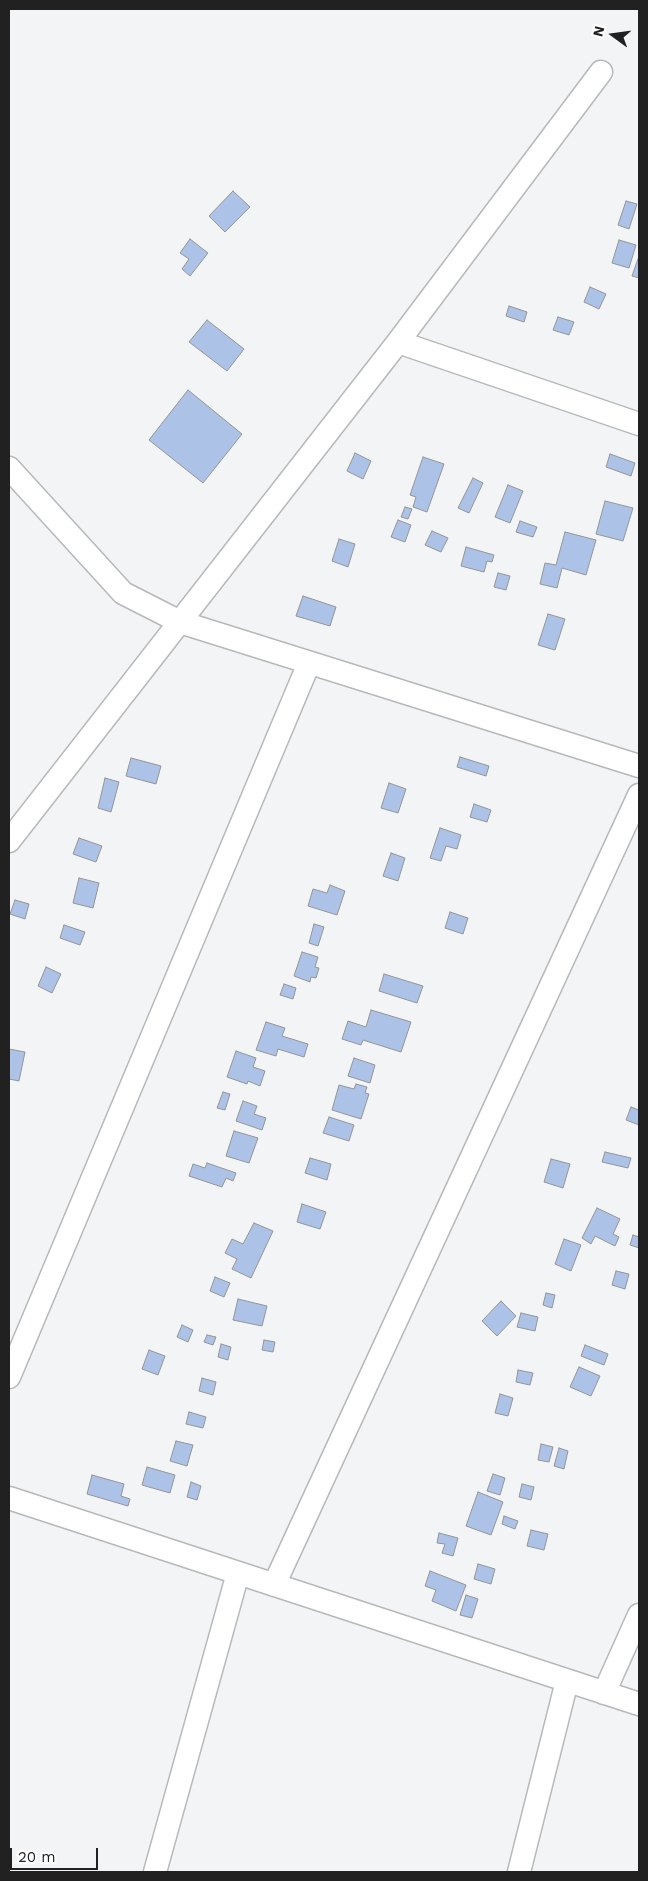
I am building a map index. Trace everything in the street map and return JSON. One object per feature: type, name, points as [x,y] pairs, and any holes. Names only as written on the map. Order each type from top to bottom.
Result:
[{"type":"street","points":[[9,841],[398,342],[601,72]]},
{"type":"street","points":[[398,342],[639,424]]},
{"type":"street","points":[[9,468],[124,593],[180,622],[639,766]]},
{"type":"street","points":[[9,1377],[309,663]]},
{"type":"street","points":[[274,1585],[639,795]]},
{"type":"street","points":[[9,1498],[639,1704]]},
{"type":"street","points":[[155,1872],[238,1573]]},
{"type":"street","points":[[604,1693],[639,1614]]},
{"type":"street","points":[[519,1872],[567,1681]]},
{"type":"building","points":[[233,191],[250,207],[225,232],[209,216]]},
{"type":"building","points":[[626,201],[637,204],[629,229],[618,225]]},
{"type":"building","points":[[190,239],[208,253],[190,276],[182,269],[189,259],[180,253]]},
{"type":"building","points":[[619,240],[636,245],[629,268],[612,263]]},
{"type":"building","points":[[639,256],[639,278],[632,276]]},
{"type":"building","points":[[590,287],[606,294],[599,309],[584,302]]},
{"type":"building","points":[[509,306],[527,312],[524,322],[506,316]]},
{"type":"building","points":[[558,317],[574,322],[569,335],[553,330]]},
{"type":"building","points":[[207,320],[244,349],[227,371],[189,342]]},
{"type":"building","points":[[188,390],[242,434],[203,483],[149,440]]},
{"type":"building","points":[[355,453],[371,461],[363,479],[347,471]]},
{"type":"building","points":[[610,454],[635,463],[631,476],[606,467]]},
{"type":"building","points":[[423,457],[444,464],[427,512],[413,507],[416,497],[410,495]]},
{"type":"building","points":[[473,478],[483,483],[469,513],[458,508]]},
{"type":"building","points":[[508,485],[523,491],[510,523],[495,517]]},
{"type":"building","points":[[605,501],[633,508],[623,541],[596,534]]},
{"type":"building","points":[[405,507],[412,509],[408,519],[401,517]]},
{"type":"building","points":[[398,520],[411,525],[405,542],[391,537]]},
{"type":"building","points":[[520,521],[537,527],[533,537],[516,532]]},
{"type":"building","points":[[432,531],[448,538],[441,552],[425,545]]},
{"type":"building","points":[[565,532],[596,540],[586,575],[562,568],[557,588],[540,584],[545,563],[556,565]]},
{"type":"building","points":[[339,539],[355,544],[348,567],[332,561]]},
{"type":"building","points":[[466,547],[494,555],[492,562],[487,561],[484,572],[461,566]]},
{"type":"building","points":[[498,573],[510,576],[506,590],[494,587]]},
{"type":"building","points":[[303,596],[336,607],[330,626],[296,616]]},
{"type":"building","points":[[548,614],[565,619],[555,650],[538,645]]},
{"type":"building","points":[[460,757],[489,766],[486,776],[457,767]]},
{"type":"building","points":[[131,758],[161,766],[156,784],[126,776]]},
{"type":"building","points":[[105,778],[119,782],[111,812],[98,808]]},
{"type":"building","points":[[389,783],[406,789],[398,813],[381,808]]},
{"type":"building","points":[[474,804],[491,810],[487,822],[470,817]]},
{"type":"building","points":[[440,828],[461,835],[457,849],[446,846],[441,861],[430,858]]},
{"type":"building","points":[[79,838],[102,846],[96,862],[73,854]]},
{"type":"building","points":[[391,853],[405,858],[398,881],[383,876]]},
{"type":"building","points":[[79,878],[99,883],[93,908],[73,903]]},
{"type":"building","points":[[330,885],[345,891],[337,915],[308,906],[313,889],[327,893]]},
{"type":"building","points":[[15,900],[29,904],[25,919],[10,914]]},
{"type":"building","points":[[450,912],[468,918],[463,934],[445,928]]},
{"type":"building","points":[[314,924],[324,927],[318,946],[309,943]]},
{"type":"building","points":[[64,925],[85,932],[80,945],[60,938]]},
{"type":"building","points":[[302,952],[318,957],[315,967],[319,968],[316,978],[311,977],[310,982],[294,976]]},
{"type":"building","points":[[46,967],[61,974],[52,993],[38,986]]},
{"type":"building","points":[[384,974],[423,986],[417,1003],[379,991]]},
{"type":"building","points":[[284,984],[296,988],[293,999],[280,995]]},
{"type":"building","points":[[371,1010],[411,1022],[401,1052],[363,1040],[361,1045],[342,1039],[348,1021],[366,1027]]},
{"type":"building","points":[[266,1022],[285,1028],[282,1036],[308,1044],[304,1057],[278,1049],[276,1056],[256,1050]]},
{"type":"building","points":[[9,1049],[25,1052],[19,1081],[9,1079]]},
{"type":"building","points":[[236,1051],[256,1058],[253,1067],[265,1071],[260,1086],[248,1081],[247,1084],[227,1077]]},
{"type":"building","points":[[354,1058],[375,1065],[370,1083],[348,1076]]},
{"type":"building","points":[[356,1084],[367,1087],[365,1093],[369,1094],[361,1119],[332,1110],[339,1085],[354,1089]]},
{"type":"building","points":[[223,1092],[230,1094],[225,1110],[217,1108]]},
{"type":"building","points":[[243,1101],[257,1106],[254,1114],[266,1118],[262,1130],[236,1121]]},
{"type":"building","points":[[631,1107],[639,1110],[639,1125],[626,1120]]},
{"type":"building","points":[[329,1117],[354,1125],[349,1141],[323,1133]]},
{"type":"building","points":[[234,1131],[258,1138],[249,1163],[226,1156]]},
{"type":"building","points":[[605,1152],[631,1158],[628,1168],[602,1162]]},
{"type":"building","points":[[310,1158],[331,1164],[327,1180],[305,1173]]},
{"type":"building","points":[[551,1159],[570,1164],[563,1188],[544,1182]]},
{"type":"building","points":[[207,1163],[236,1173],[233,1181],[226,1178],[222,1187],[189,1176],[193,1164],[205,1168]]},
{"type":"building","points":[[302,1204],[326,1212],[320,1229],[297,1222]]},
{"type":"building","points":[[597,1208],[620,1219],[613,1234],[619,1237],[615,1246],[595,1236],[591,1244],[582,1238]]},
{"type":"building","points":[[254,1223],[273,1231],[251,1278],[232,1269],[237,1259],[225,1253],[232,1239],[243,1244]]},
{"type":"building","points":[[633,1235],[639,1237],[639,1248],[630,1245]]},
{"type":"building","points":[[564,1239],[581,1245],[571,1271],[555,1264]]},
{"type":"building","points":[[616,1271],[629,1274],[625,1289],[612,1285]]},
{"type":"building","points":[[215,1277],[230,1283],[224,1297],[210,1291]]},
{"type":"building","points":[[546,1293],[555,1295],[552,1308],[543,1305]]},
{"type":"building","points":[[238,1299],[267,1306],[262,1326],[233,1320]]},
{"type":"building","points":[[501,1301],[516,1316],[497,1336],[482,1321]]},
{"type":"building","points":[[521,1313],[538,1317],[535,1331],[517,1327]]},
{"type":"building","points":[[182,1325],[193,1330],[188,1342],[177,1337]]},
{"type":"building","points":[[207,1335],[216,1337],[213,1345],[204,1342]]},
{"type":"building","points":[[264,1340],[275,1342],[273,1352],[262,1350]]},
{"type":"building","points":[[221,1344],[231,1347],[228,1360],[218,1357]]},
{"type":"building","points":[[585,1345],[608,1354],[604,1365],[581,1356]]},
{"type":"building","points":[[149,1350],[165,1356],[158,1375],[142,1369]]},
{"type":"building","points":[[579,1367],[600,1376],[591,1396],[570,1387]]},
{"type":"building","points":[[518,1370],[533,1373],[530,1385],[516,1382]]},
{"type":"building","points":[[202,1378],[216,1382],[213,1395],[199,1391]]},
{"type":"building","points":[[500,1394],[513,1398],[508,1416],[495,1413]]},
{"type":"building","points":[[189,1412],[206,1417],[203,1428],[186,1424]]},
{"type":"building","points":[[176,1441],[193,1445],[187,1466],[170,1461]]},
{"type":"building","points":[[541,1444],[553,1447],[549,1462],[538,1460]]},
{"type":"building","points":[[559,1448],[568,1451],[564,1469],[554,1466]]},
{"type":"building","points":[[147,1467],[175,1475],[170,1493],[142,1485]]},
{"type":"building","points":[[493,1474],[505,1478],[500,1495],[487,1491]]},
{"type":"building","points":[[92,1475],[124,1484],[121,1496],[130,1499],[128,1506],[87,1494]]},
{"type":"building","points":[[191,1482],[201,1486],[197,1500],[187,1497]]},
{"type":"building","points":[[522,1484],[534,1487],[531,1500],[519,1497]]},
{"type":"building","points":[[478,1492],[503,1502],[491,1535],[466,1526]]},
{"type":"building","points":[[504,1516],[518,1521],[515,1529],[502,1524]]},
{"type":"building","points":[[531,1530],[548,1534],[544,1550],[527,1546]]},
{"type":"building","points":[[439,1533],[458,1538],[453,1556],[442,1553],[445,1544],[437,1543]]},
{"type":"building","points":[[478,1564],[495,1569],[491,1584],[474,1579]]},
{"type":"building","points":[[430,1571],[466,1585],[456,1611],[432,1601],[436,1590],[425,1586]]},
{"type":"building","points":[[466,1595],[478,1599],[472,1618],[460,1615]]}]
